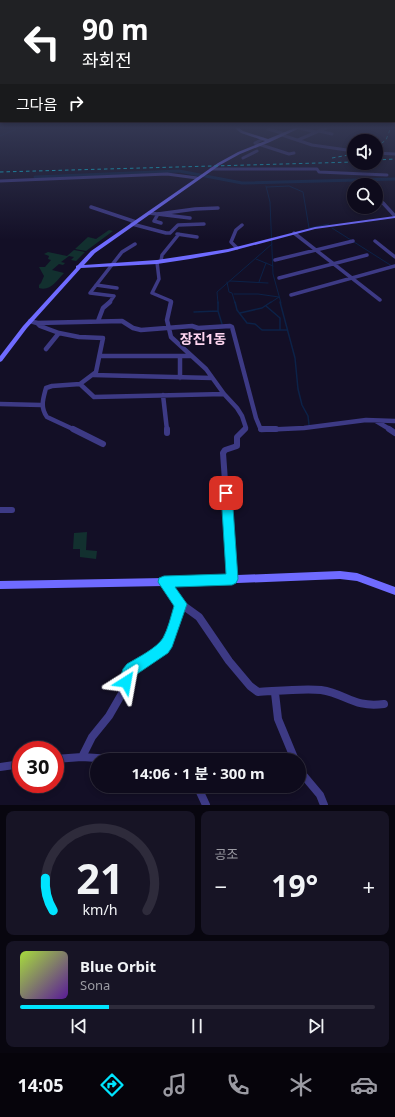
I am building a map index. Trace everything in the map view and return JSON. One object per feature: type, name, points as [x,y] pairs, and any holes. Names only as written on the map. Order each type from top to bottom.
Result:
[{"type":"main road","points":[[0,360],[30,321],[93,252],[218,165]]},
{"type":"main road","points":[[78,267],[159,262],[216,253],[332,225],[395,216]]},
{"type":"main road","points":[[0,585],[164,582],[340,575],[356,577],[395,591]]},
{"type":"street","points":[[210,169],[317,169],[319,172],[387,174]]},
{"type":"street","points":[[0,180],[166,174],[179,174],[198,178]]},
{"type":"street","points":[[383,203],[395,216]]},
{"type":"street","points":[[91,207],[134,223],[170,233],[197,237]]},
{"type":"street","points":[[158,214],[195,209],[218,208]]},
{"type":"street","points":[[149,213],[190,218]]},
{"type":"street","points":[[158,214],[154,221],[161,223]]},
{"type":"street","points":[[170,233],[178,225],[204,224]]},
{"type":"street","points":[[237,248],[231,242],[236,230],[242,225]]},
{"type":"street","points":[[294,233],[380,300]]},
{"type":"street","points":[[179,234],[162,255],[159,262],[159,279],[152,293],[171,301],[167,320],[171,337],[206,369],[224,394],[240,412],[246,428],[237,437],[237,446],[223,452],[232,579]]},
{"type":"street","points":[[375,241],[395,257]]},
{"type":"street","points":[[275,260],[353,242]]},
{"type":"street","points":[[98,321],[103,308],[114,296],[90,293],[122,252],[136,244]]},
{"type":"street","points":[[279,278],[367,255]]},
{"type":"street","points":[[291,295],[395,266]]},
{"type":"street","points":[[96,285],[117,288]]},
{"type":"street","points":[[30,321],[37,323],[122,321],[133,328],[141,330],[192,326],[198,328],[230,326],[232,327],[259,427],[263,431],[304,428],[366,420],[395,421]]},
{"type":"street","points":[[37,323],[40,326],[59,333],[79,337],[103,338],[96,372],[80,384],[49,386],[46,388],[41,405],[43,412],[47,417],[103,444]]},
{"type":"street","points":[[46,349],[59,333]]},
{"type":"street","points":[[100,356],[191,356]]},
{"type":"street","points":[[180,357],[180,378]]},
{"type":"street","points":[[93,375],[212,378]]},
{"type":"street","points":[[80,384],[94,397],[224,394]]},
{"type":"street","points":[[163,395],[167,433]]},
{"type":"street","points":[[0,404],[41,405]]},
{"type":"street","points":[[376,421],[395,433]]},
{"type":"street","points":[[0,510],[12,510]]},
{"type":"street","points":[[164,582],[181,604],[199,617],[229,661],[250,686],[258,692],[275,693],[320,690],[360,704],[372,706],[384,704]]},
{"type":"street","points":[[82,757],[92,737],[109,716],[120,697],[128,674],[132,669],[168,643],[181,604]]},
{"type":"street","points":[[275,693],[274,705],[277,721],[292,753]]},
{"type":"street","points":[[64,758],[90,758]]},
{"type":"street","points":[[0,767],[12,765]]},
{"type":"street","points":[[306,781],[323,801],[324,805]]},
{"type":"street","points":[[200,793],[206,805]]},
{"type":"green space","points":[[109,230],[113,231],[86,251],[75,249],[88,237],[96,239]]},
{"type":"green space","points":[[74,250],[85,252],[76,261],[71,260],[74,257],[69,256],[61,262],[65,263],[63,265],[59,264],[52,270],[64,273],[50,287],[43,289],[39,288],[44,276],[39,267],[45,267],[51,260],[48,259],[49,256],[44,254],[48,252],[67,256]]},
{"type":"green space","points":[[87,532],[86,550],[97,551],[96,559],[80,557],[80,549],[73,549],[74,533]]},
{"type":"waterway","points":[[35,177],[179,171],[242,183],[395,179]]},
{"type":"waterway","points":[[266,186],[270,202],[272,244]]},
{"type":"waterway","points":[[267,187],[289,186],[303,192],[309,228],[329,224]]},
{"type":"waterway","points":[[332,228],[395,268]]},
{"type":"waterway","points":[[227,283],[272,244]]},
{"type":"waterway","points":[[272,244],[273,266]]},
{"type":"waterway","points":[[256,259],[266,263]]},
{"type":"waterway","points":[[259,282],[266,263]]},
{"type":"waterway","points":[[266,263],[273,266]]},
{"type":"waterway","points":[[273,266],[273,274],[281,303]]},
{"type":"waterway","points":[[230,281],[268,283]]},
{"type":"waterway","points":[[218,303],[217,292],[227,283]]},
{"type":"waterway","points":[[227,283],[229,292],[232,293],[235,303]]},
{"type":"waterway","points":[[234,294],[258,294],[279,297],[270,303]]},
{"type":"waterway","points":[[235,302],[237,310],[247,323],[255,324],[262,330],[280,330]]},
{"type":"waterway","points":[[240,313],[262,308],[271,302]]},
{"type":"waterway","points":[[280,302],[295,358],[298,389],[302,405],[308,416],[309,425]]},
{"type":"waterway","points":[[218,303],[218,311]]},
{"type":"waterway","points":[[266,306],[280,318],[280,330]]},
{"type":"waterway","points":[[194,312],[218,311]]},
{"type":"waterway","points":[[218,311],[222,324]]},
{"type":"waterway","points":[[280,330],[287,330]]},
{"type":"railway","points":[[0,172],[263,165]]},
{"type":"district","name":"장진1동","points":[[203,338]]},
{"type":"route","points":[[126,682],[128,674],[132,669],[168,643],[181,604],[164,582],[232,579],[226,493]]}]
